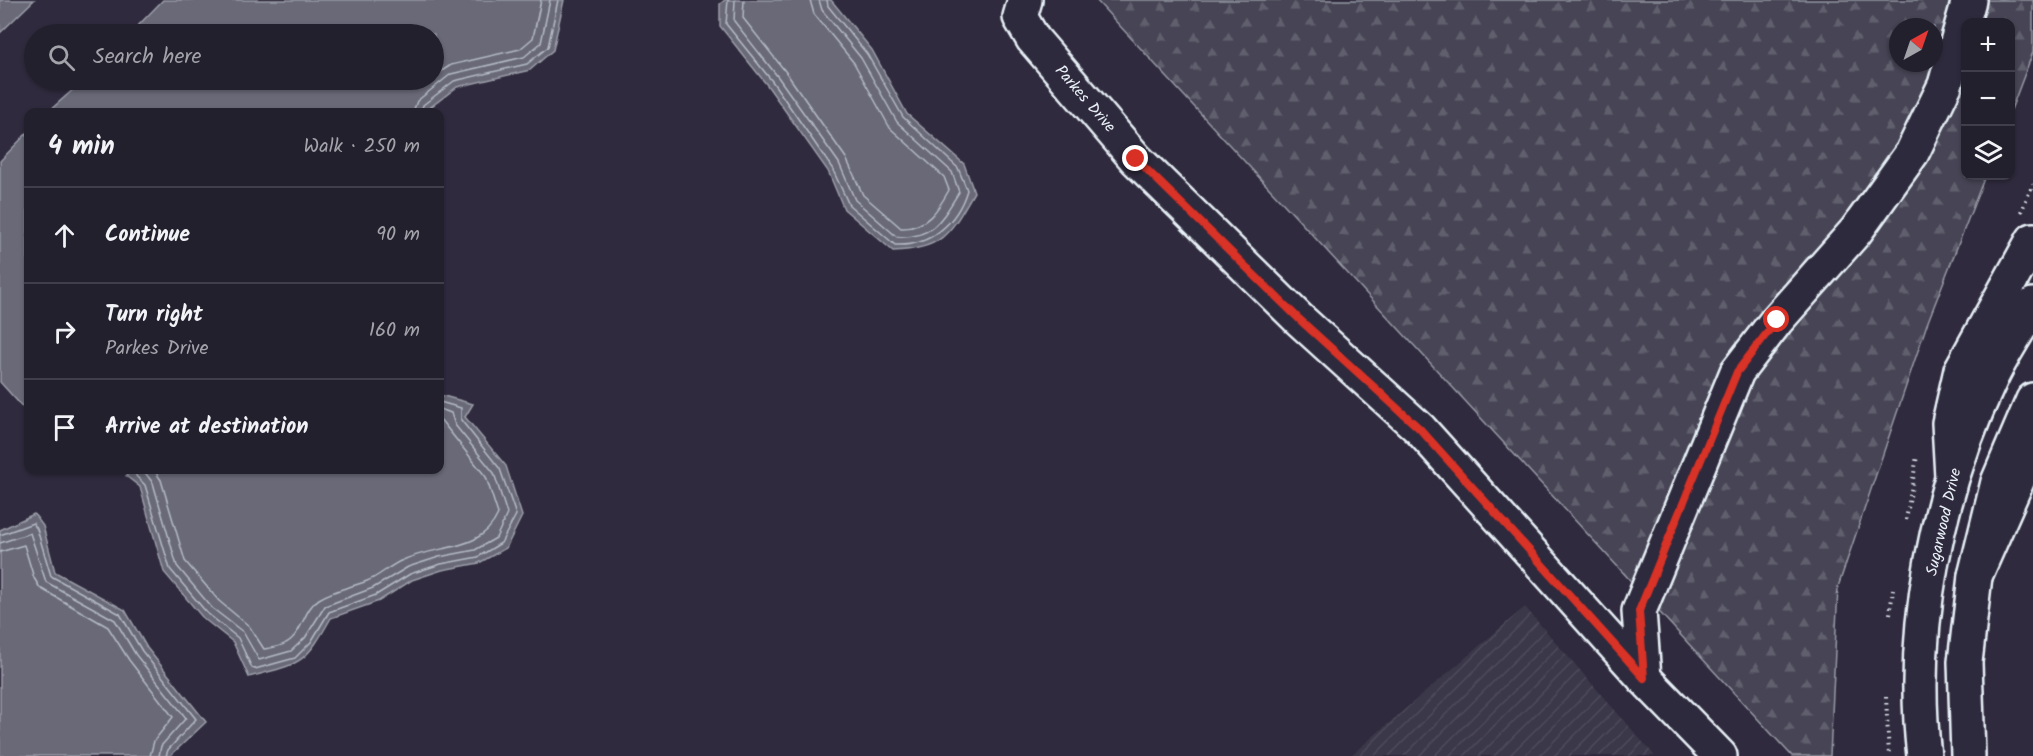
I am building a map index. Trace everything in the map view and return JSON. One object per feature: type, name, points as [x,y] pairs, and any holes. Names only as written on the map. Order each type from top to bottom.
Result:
[{"type":"main road","name":"Parkes Drive","points":[[1025,0],[1020,17],[1033,39],[1136,159],[1299,319],[1420,429],[1644,678],[1720,756]]},
{"type":"main road","points":[[1644,678],[1639,611],[1737,372],[1777,320],[1856,231],[1912,153],[1945,85],[1969,0]]},
{"type":"main road","points":[[1952,477],[1949,423],[1961,370],[2033,240]]},
{"type":"main road","name":"Sugarwood Drive","points":[[1924,756],[1922,656],[1926,607],[1935,549],[1952,477],[1992,375],[2033,305]]},
{"type":"main road","points":[[1968,756],[1965,663],[1975,576],[1998,482],[2033,400]]},
{"type":"main road","points":[[1975,576],[2033,445]]},
{"type":"shaded area","points":[[1525,607],[1655,756],[1350,756]]},
{"type":"green space","points":[[1096,0],[2033,0],[2033,52],[2015,99],[2015,18],[1961,18],[1961,180],[1983,180],[1927,324],[1838,587],[1830,756],[1792,756]]},
{"type":"water","points":[[0,0],[34,0],[0,33]]},
{"type":"water","points":[[163,0],[564,0],[553,50],[530,70],[457,87],[429,108],[52,108],[73,90],[444,90],[444,24],[140,24]]},
{"type":"water","points":[[725,0],[831,0],[872,50],[907,114],[964,164],[974,192],[944,236],[924,247],[893,251],[844,209],[828,171],[767,85],[720,26],[720,4]]},
{"type":"water","points":[[24,136],[24,409],[0,382],[0,161]]},
{"type":"water","points":[[444,396],[473,404],[465,417],[506,466],[522,516],[506,548],[479,563],[442,570],[412,580],[379,601],[331,618],[314,646],[299,660],[280,669],[249,677],[233,642],[203,618],[164,572],[140,487],[126,476],[128,474],[444,474]]},
{"type":"water","points":[[34,514],[43,526],[55,572],[125,610],[147,648],[206,722],[170,756],[0,756],[0,530]]},
{"type":"route","points":[[1136,159],[1299,319],[1420,429],[1644,678],[1639,611],[1737,372],[1777,320]]}]
